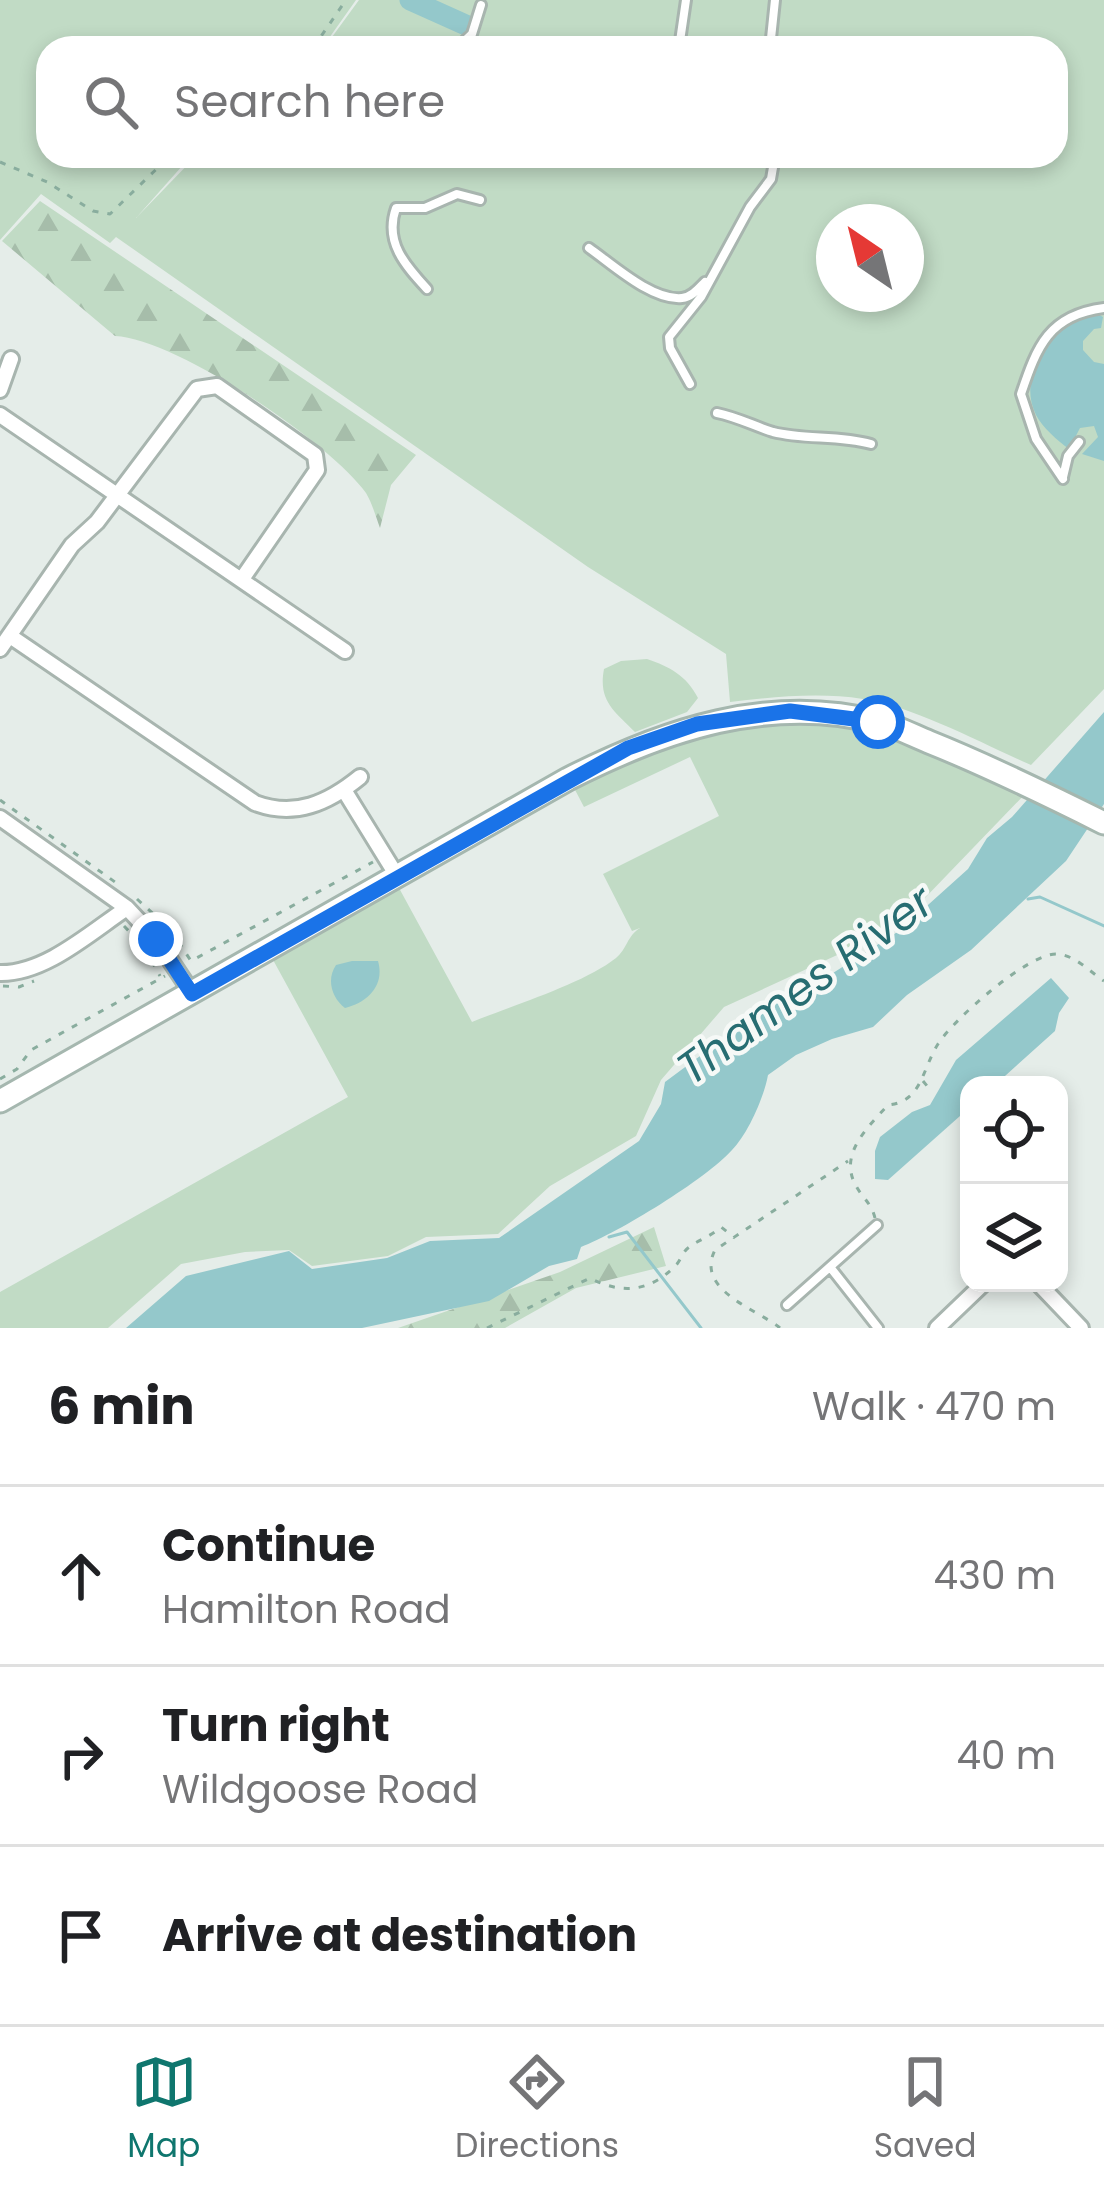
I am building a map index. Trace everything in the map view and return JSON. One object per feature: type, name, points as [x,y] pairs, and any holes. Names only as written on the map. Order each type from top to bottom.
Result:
[{"type":"main road","points":[[0,1101],[628,748],[697,724],[790,711],[878,722],[999,770],[1104,824]]},
{"type":"street","points":[[0,389],[11,359]]},
{"type":"street","points":[[242,579],[317,470],[315,454],[217,386],[197,389],[97,522],[72,545],[5,643],[255,802],[279,812],[297,811],[344,790],[360,777]]},
{"type":"street","points":[[0,415],[345,651]]},
{"type":"street","points":[[344,790],[398,876]]},
{"type":"street","points":[[0,818],[131,902],[192,994]]},
{"type":"street","points":[[0,973],[36,965],[131,902]]},
{"type":"street","points":[[938,1328],[976,1292]]},
{"type":"street","points":[[1047,1292],[1081,1328]]},
{"type":"lane","points":[[681,36],[686,0]]},
{"type":"lane","points":[[772,36],[776,0]]},
{"type":"lane","points":[[468,36],[477,26],[481,5]]},
{"type":"lane","points":[[690,384],[669,337],[715,272],[771,179],[773,168]]},
{"type":"lane","points":[[428,290],[406,267],[393,243],[396,208],[425,208],[457,194],[480,200]]},
{"type":"lane","points":[[589,248],[636,283],[676,298],[693,294],[715,272]]},
{"type":"lane","points":[[1079,442],[1068,456],[1063,478],[1036,439],[1021,394],[1050,331],[1072,314],[1104,308]]},
{"type":"lane","points":[[717,413],[775,432],[871,444]]},
{"type":"lane","points":[[787,1305],[877,1225]]},
{"type":"lane","points":[[830,1267],[878,1328]]},
{"type":"path","points":[[321,36],[346,0]]},
{"type":"path","points":[[0,162],[47,182],[93,211],[110,214],[158,168]]},
{"type":"path","points":[[0,800],[115,883]]},
{"type":"path","points":[[131,902],[170,929],[191,961],[385,856]]},
{"type":"path","points":[[0,1079],[17,1070],[31,1051],[161,978],[143,946],[124,926]]},
{"type":"path","points":[[877,1225],[872,1202],[850,1175],[850,1160],[860,1136],[888,1105],[903,1104],[912,1096],[937,1045],[958,1019],[1036,960],[1058,953],[1081,963],[1104,982]]},
{"type":"path","points":[[0,986],[19,988],[33,981]]},
{"type":"path","points":[[922,1080],[932,1092]]},
{"type":"path","points":[[780,1328],[721,1289],[709,1274],[715,1250],[850,1160]]},
{"type":"path","points":[[487,1328],[590,1278],[613,1290],[654,1282],[688,1249],[721,1227],[735,1238]]},
{"type":"green space","points":[[0,0],[356,0],[330,36],[36,36],[36,168],[180,168],[136,218],[184,168],[1068,168],[1068,36],[333,36],[359,0],[1104,0],[1104,689],[1031,765],[883,703],[813,696],[730,702],[726,654],[588,567],[116,237],[110,243],[41,194],[0,240]]},
{"type":"green space","points":[[40,201],[416,455],[391,485],[380,528],[366,493],[348,472],[287,422],[175,354],[115,336],[2,241]]},
{"type":"green space","points":[[647,659],[677,673],[698,698],[687,712],[635,732],[606,697],[604,669],[621,661]]},
{"type":"green space","points":[[791,720],[875,729],[1027,792],[896,928],[724,1007],[661,1080],[636,1136],[550,1186],[498,1234],[426,1237],[388,1256],[312,1266],[289,1250],[245,1252],[181,1264],[108,1328],[0,1328],[0,1292],[348,1097],[272,958],[399,888],[472,1022],[567,985],[616,958],[640,928],[632,931],[603,874],[719,816],[690,757],[584,807],[573,786],[632,757],[700,733]]},
{"type":"green space","points":[[654,1227],[666,1266],[576,1288],[505,1328],[398,1328],[560,1272]]},
{"type":"water","points":[[1096,313],[1103,317],[1101,328],[1083,341],[1083,350],[1094,362],[1104,364],[1104,461],[1082,454],[1098,437],[1094,426],[1080,428],[1069,449],[1042,424],[1031,399],[1035,366],[1053,336]]},
{"type":"water","points":[[1104,712],[1104,804],[1066,861],[971,950],[907,995],[873,1027],[796,1055],[768,1075],[754,1115],[732,1150],[661,1204],[581,1247],[577,1259],[549,1266],[489,1301],[362,1328],[126,1328],[186,1276],[289,1251],[312,1269],[387,1258],[430,1241],[499,1238],[639,1141],[661,1104],[665,1082],[766,1007],[833,973],[899,931],[968,869],[987,838],[1012,817]]},
{"type":"water","points":[[378,961],[379,978],[367,997],[345,1008],[334,994],[331,977],[336,965]]},
{"type":"water","points":[[1051,978],[1069,998],[1055,1031],[1005,1076],[960,1076],[960,1116],[888,1180],[875,1179],[880,1137],[912,1112],[930,1105],[956,1060]]},
{"type":"waterway","points":[[410,0],[468,26]]},
{"type":"waterway","points":[[1028,899],[1040,897],[1104,926]]},
{"type":"waterway","points":[[609,1237],[627,1232],[701,1328]]},
{"type":"route","points":[[156,939],[192,994],[628,748],[697,724],[790,711],[878,722]]},
{"type":"water label","name":"Thames River","points":[[805,985]]}]
